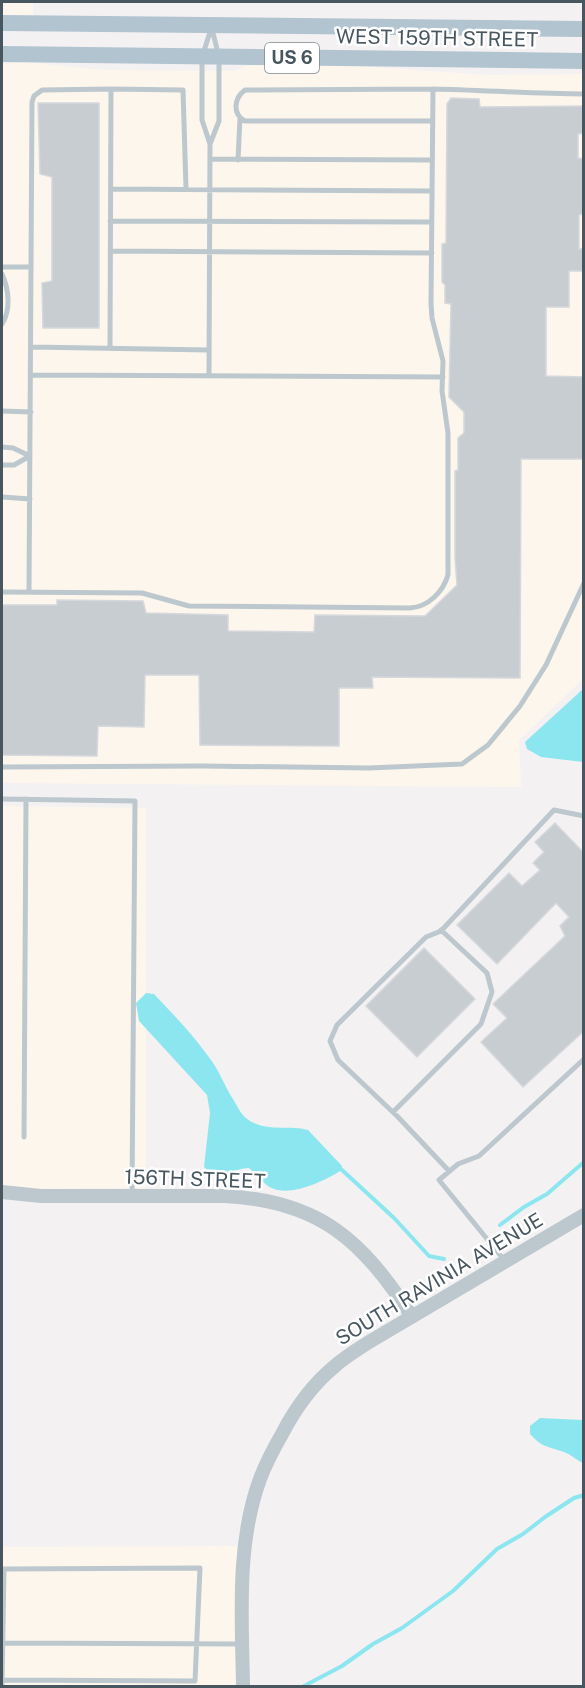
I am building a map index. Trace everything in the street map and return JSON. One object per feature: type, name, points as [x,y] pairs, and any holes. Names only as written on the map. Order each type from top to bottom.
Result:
[{"type":"main road","name":"WEST 159TH STREET","points":[[2,23],[584,28]]},
{"type":"main road","name":"WEST 159TH STREET","points":[[2,54],[584,61]]},
{"type":"street","name":"156TH STREET","points":[[2,1192],[40,1196],[250,1198],[276,1202],[308,1214],[330,1226],[365,1255],[379,1269],[412,1317]]},
{"type":"street","name":"SOUTH RAVINIA AVENUE","points":[[243,1686],[242,1574],[249,1521],[260,1480],[272,1451],[291,1417],[310,1391],[335,1366],[369,1342],[584,1215]]},
{"type":"lane","points":[[208,376],[210,144],[202,120],[211,57],[212,26]]},
{"type":"lane","points":[[210,144],[219,121],[211,57],[212,26]]},
{"type":"lane","points":[[2,592],[142,593],[189,606],[410,608],[424,605],[438,593],[448,575],[449,451],[442,391],[443,361],[432,318],[433,89]]},
{"type":"lane","points":[[238,160],[240,118],[236,110],[237,99],[244,90],[433,89],[584,94]]},
{"type":"lane","points":[[29,592],[34,96],[42,90],[183,90],[186,188]]},
{"type":"lane","points":[[110,348],[111,90]]},
{"type":"lane","points":[[240,118],[245,121],[432,121]]},
{"type":"lane","points":[[210,159],[432,160]]},
{"type":"lane","points":[[111,189],[432,191]]},
{"type":"lane","points":[[110,221],[432,222]]},
{"type":"lane","points":[[110,251],[432,253]]},
{"type":"lane","points":[[2,267],[32,267]]},
{"type":"lane","points":[[2,274],[7,285],[7,316],[2,324]]},
{"type":"lane","points":[[31,347],[209,350]]},
{"type":"lane","points":[[31,375],[443,377]]},
{"type":"lane","points":[[2,411],[31,412]]},
{"type":"lane","points":[[2,447],[13,448],[30,456]]},
{"type":"lane","points":[[2,465],[14,465],[30,456]]},
{"type":"lane","points":[[2,497],[30,499]]},
{"type":"lane","points":[[2,767],[369,768],[462,764],[488,745],[520,706],[546,665],[584,583]]},
{"type":"lane","points":[[2,799],[135,801],[132,1196]]},
{"type":"lane","points":[[24,1137],[26,799]]},
{"type":"lane","points":[[450,1171],[338,1060],[330,1041],[337,1025],[426,937],[441,930],[554,810],[584,816]]},
{"type":"lane","points":[[393,1112],[481,1024],[492,992],[487,973],[441,930]]},
{"type":"lane","points":[[506,1261],[439,1180],[458,1164],[479,1156],[584,1059]]},
{"type":"lane","points":[[200,1568],[195,1681],[2,1682],[2,1643],[3,1569],[200,1568]]},
{"type":"lane","points":[[2,1643],[242,1644]]},
{"type":"shaded area","points":[[2,2],[33,2],[33,20],[2,20]]},
{"type":"shaded area","points":[[26,62],[102,70],[235,71],[247,65],[342,65],[489,75],[583,74],[583,679],[519,740],[521,787],[2,783],[2,64]]},
{"type":"shaded area","points":[[2,806],[146,808],[146,1188],[38,1189],[2,1186]]},
{"type":"shaded area","points":[[242,1546],[238,1686],[2,1686],[2,1547]]},
{"type":"water","points":[[583,689],[583,762],[541,757],[527,749],[525,742]]},
{"type":"water","points":[[146,993],[154,994],[198,1043],[214,1064],[246,1118],[267,1127],[308,1130],[342,1166],[342,1170],[310,1186],[282,1191],[267,1185],[249,1168],[220,1174],[204,1167],[210,1113],[207,1095],[139,1021],[136,1003]]},
{"type":"water","points":[[540,1418],[583,1420],[583,1463],[567,1453],[541,1444],[530,1434],[530,1426]]},
{"type":"building","points":[[451,98],[479,99],[480,107],[584,106],[584,133],[578,134],[578,158],[584,159],[584,213],[579,215],[579,249],[584,249],[584,271],[569,271],[569,307],[546,307],[546,376],[584,377],[584,459],[521,459],[520,678],[372,677],[373,688],[339,688],[339,746],[200,745],[199,675],[145,675],[144,727],[98,726],[97,756],[2,755],[2,605],[57,605],[57,600],[143,601],[146,613],[228,615],[228,631],[314,632],[315,615],[425,616],[457,585],[455,471],[458,470],[458,438],[464,433],[464,412],[449,397],[451,304],[445,303],[445,285],[442,282],[442,244],[446,243],[447,104]]},
{"type":"building","points":[[38,103],[99,103],[99,328],[43,328],[42,283],[52,281],[52,177],[40,174]]},
{"type":"building","points":[[555,823],[584,853],[584,1031],[523,1087],[481,1042],[507,1018],[493,1004],[565,936],[560,926],[569,917],[556,903],[497,964],[457,925],[509,873],[522,886],[540,870],[533,863],[544,852],[535,842]]},
{"type":"building","points":[[424,948],[475,999],[417,1057],[366,1006]]},
{"type":"waterway","points":[[500,1225],[524,1207],[547,1194],[584,1162]]},
{"type":"waterway","points":[[342,1170],[394,1218],[429,1256],[444,1259]]},
{"type":"waterway","points":[[304,1686],[342,1666],[373,1644],[402,1628],[453,1591],[497,1549],[523,1534],[574,1498],[584,1495]]}]
